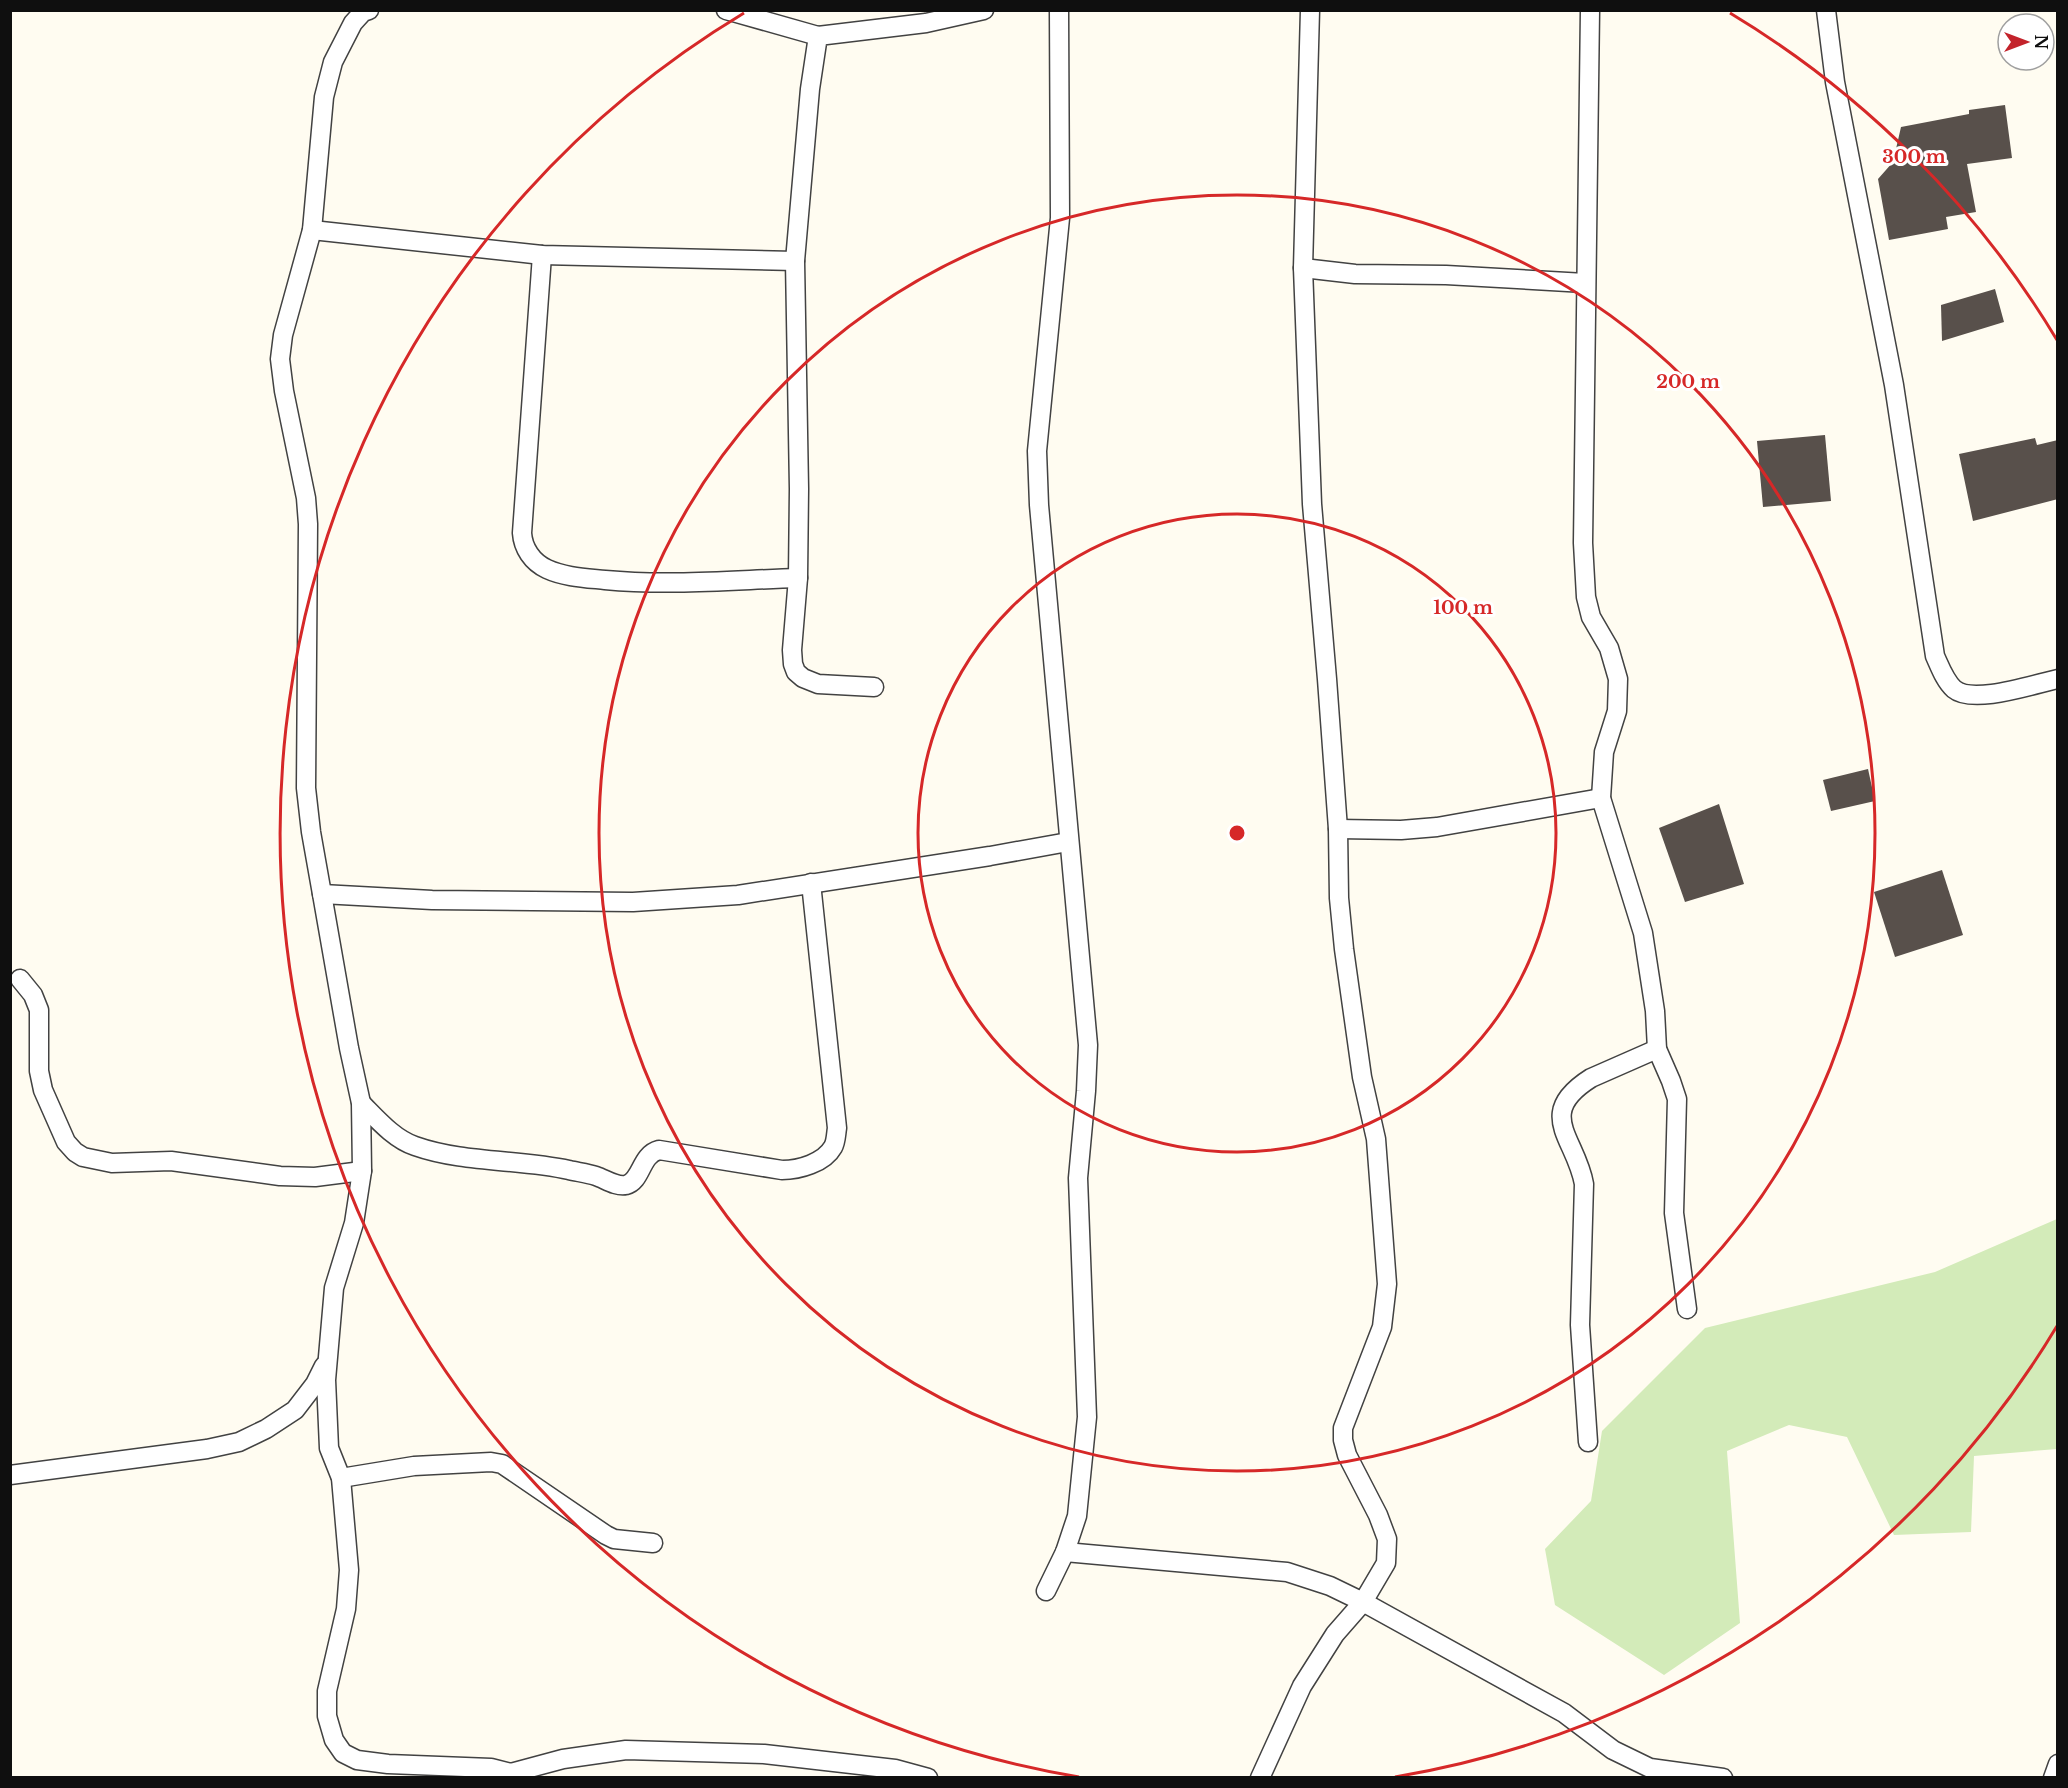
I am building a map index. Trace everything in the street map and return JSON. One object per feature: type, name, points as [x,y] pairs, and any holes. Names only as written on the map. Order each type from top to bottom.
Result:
[{"type":"street","points":[[369,10],[363,12],[353,23],[333,62],[324,97],[312,230],[284,335],[280,359],[284,391],[306,498],[308,524],[306,788],[311,832],[349,1048],[362,1103],[362,1171],[354,1223],[334,1288],[326,1380],[329,1448],[341,1478],[349,1570],[346,1609],[327,1691],[327,1716],[334,1740],[343,1753],[357,1760],[388,1764],[491,1768],[515,1775],[562,1759],[626,1750],[764,1754],[895,1769],[928,1778]]},
{"type":"street","points":[[726,10],[818,36],[926,23],[984,10]]},
{"type":"street","points":[[1046,1591],[1065,1552],[1077,1516],[1087,1417],[1078,1178],[1088,1045],[1038,506],[1037,452],[1060,218],[1059,10]]},
{"type":"street","points":[[1260,1778],[1302,1686],[1335,1634],[1364,1602],[1386,1563],[1387,1539],[1378,1515],[1347,1455],[1343,1440],[1343,1428],[1382,1328],[1387,1284],[1377,1139],[1362,1077],[1339,898],[1338,829],[1328,679],[1312,504],[1303,268],[1310,10]]},
{"type":"street","points":[[1590,10],[1583,543],[1586,597],[1591,617],[1609,648],[1618,679],[1617,711],[1604,752],[1601,798],[1643,933],[1657,1049],[1677,1099],[1674,1213],[1687,1310]]},
{"type":"street","points":[[1826,10],[1835,82],[1894,385],[1935,656],[1948,683],[1955,690],[1964,694],[1982,696],[2058,679]]},
{"type":"street","points":[[818,36],[810,89],[795,261],[799,489],[798,578],[792,650],[793,664],[796,672],[803,678],[818,684],[874,687]]},
{"type":"street","points":[[312,230],[542,255],[795,261]]},
{"type":"street","points":[[542,255],[522,533],[523,545],[528,552],[546,569],[580,578],[639,584],[798,578]]},
{"type":"street","points":[[1303,268],[1355,274],[1446,275],[1585,283]]},
{"type":"street","points":[[1338,829],[1401,830],[1437,826],[1601,798]]},
{"type":"street","points":[[322,894],[432,900],[633,902],[738,895],[1068,842]]},
{"type":"street","points":[[362,1103],[395,1135],[413,1145],[441,1153],[546,1165],[595,1176],[619,1185],[633,1181],[646,1158],[652,1152],[659,1150],[782,1170],[797,1170],[825,1156],[834,1146],[837,1128],[811,883]]},
{"type":"street","points":[[20,979],[33,995],[39,1010],[39,1071],[48,1106],[66,1142],[83,1157],[112,1163],[171,1161],[292,1176],[315,1177],[362,1171]]},
{"type":"street","points":[[1588,1442],[1580,1325],[1584,1184],[1581,1168],[1562,1128],[1562,1109],[1567,1098],[1581,1084],[1657,1049]]},
{"type":"street","points":[[10,1475],[207,1449],[239,1442],[266,1429],[296,1410],[315,1384],[328,1359]]},
{"type":"street","points":[[341,1478],[414,1466],[491,1462],[502,1464],[606,1535],[614,1539],[652,1543]]},
{"type":"street","points":[[1065,1552],[1287,1572],[1330,1586],[1364,1602],[1564,1713],[1613,1750],[1650,1768],[1723,1778]]},
{"type":"street","points":[[2053,1778],[2058,1764]]},
{"type":"green space","points":[[2057,1219],[2057,1449],[1974,1456],[1971,1532],[1894,1535],[1847,1437],[1789,1425],[1727,1451],[1740,1623],[1664,1675],[1555,1605],[1545,1549],[1591,1501],[1602,1431],[1705,1328],[1935,1272]]},
{"type":"building","points":[[2005,105],[2012,158],[1967,164],[1976,212],[1946,217],[1948,229],[1889,240],[1878,179],[1893,162],[1901,127],[1969,114],[1969,110]]},
{"type":"building","points":[[1995,289],[2004,322],[1942,341],[1941,305]]},
{"type":"building","points":[[1825,435],[1831,501],[1763,507],[1757,441]]},
{"type":"building","points":[[2035,438],[2037,445],[2058,440],[2058,499],[1973,521],[1959,454]]},
{"type":"building","points":[[1868,769],[1875,801],[1831,811],[1823,780]]},
{"type":"building","points":[[1719,804],[1744,884],[1685,902],[1659,828]]},
{"type":"building","points":[[1942,870],[1963,935],[1895,957],[1874,892]]}]
